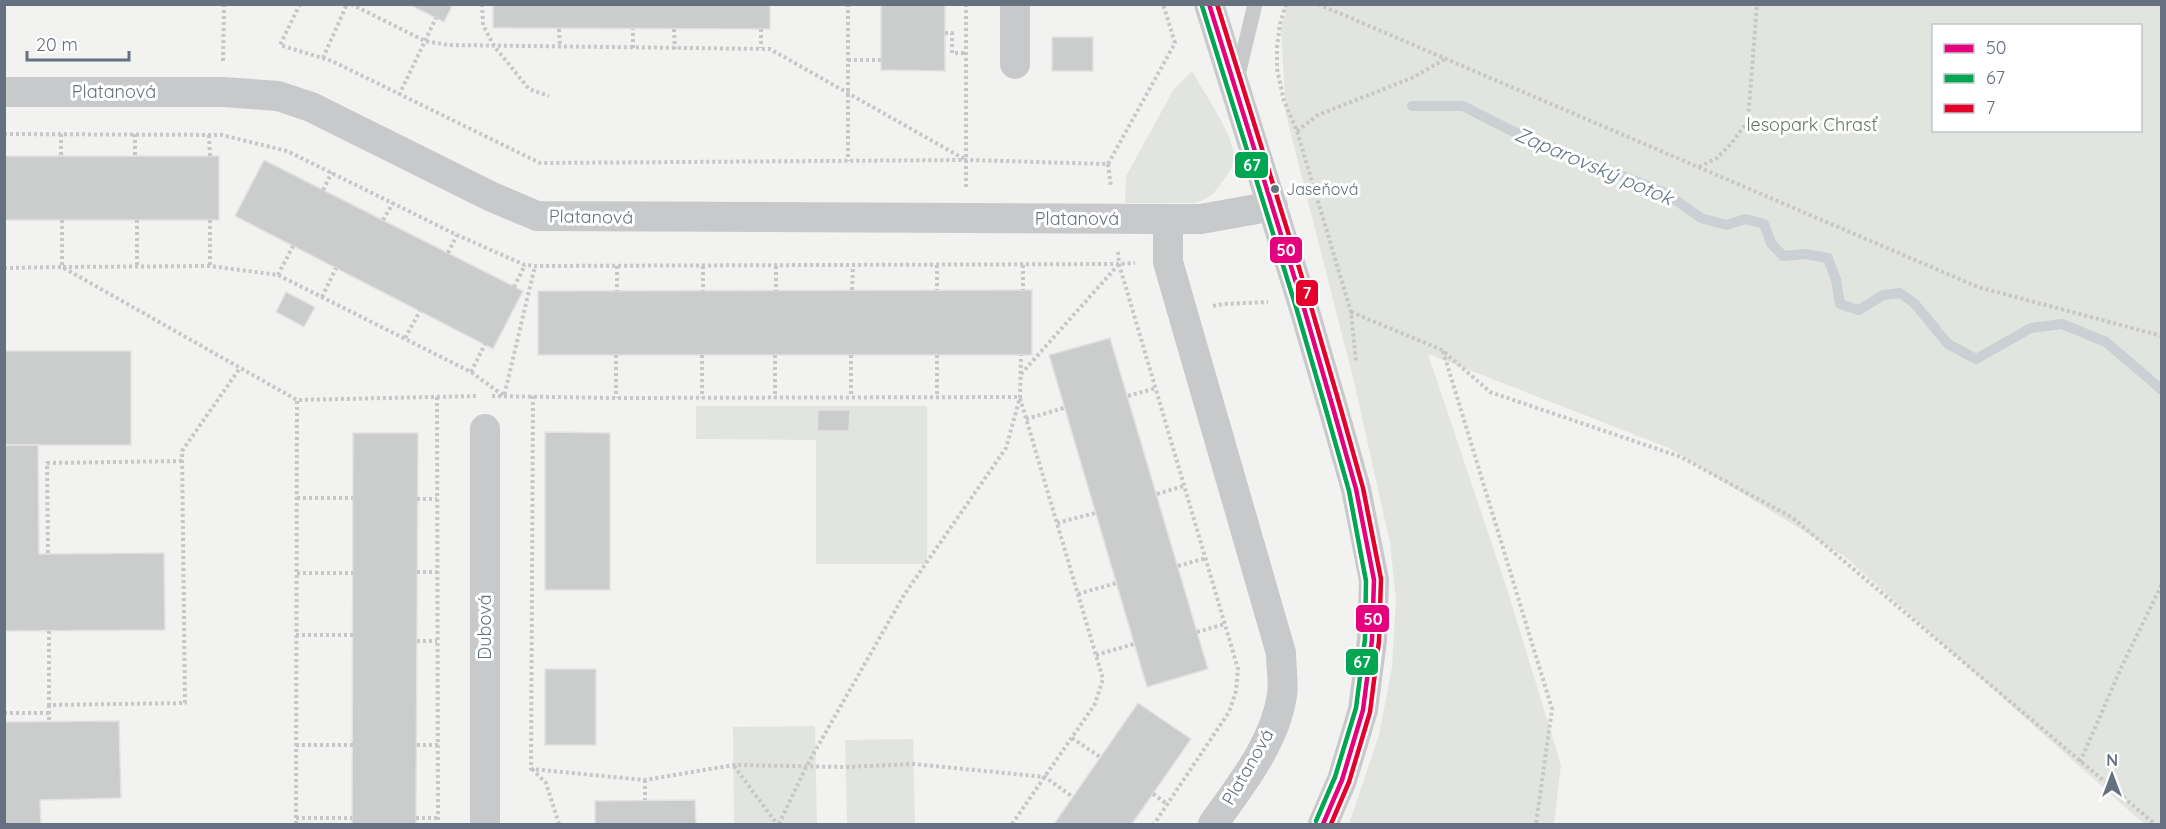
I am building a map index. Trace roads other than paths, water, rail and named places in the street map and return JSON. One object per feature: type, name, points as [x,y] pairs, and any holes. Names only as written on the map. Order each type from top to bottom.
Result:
[{"type":"street","points":[[1015,4],[1015,64]]},
{"type":"street","points":[[1209,4],[1273,206],[1356,489],[1374,580],[1372,640],[1362,710],[1342,780],[1323,825]]},
{"type":"street","name":"Platanová","points":[[4,92],[223,92],[278,96],[311,107],[492,197],[537,216],[1201,219],[1273,206]]},
{"type":"street","name":"Platanová","points":[[1168,219],[1168,262],[1281,653],[1282,695],[1271,733],[1245,778],[1213,825]]},
{"type":"street","name":"Dubová","points":[[485,429],[485,825]]},
{"type":"lane","points":[[1235,88],[1255,4]]},
{"type":"waterway","name":"Zaparovský potok","points":[[1412,106],[1463,106],[1514,132],[1667,194],[1701,218],[1726,225],[1746,219],[1764,224],[1771,243],[1783,256],[1805,254],[1828,258],[1836,280],[1840,304],[1859,310],[1883,295],[1900,293],[1914,303],[1948,344],[1976,359],[2031,328],[2062,324],[2106,342],[2162,390]]},
{"type":"place","name":"Jaseňová","points":[[1275,189]]},
{"type":"park label","name":"lesopark Chrasť","points":[[1812,125]]}]
